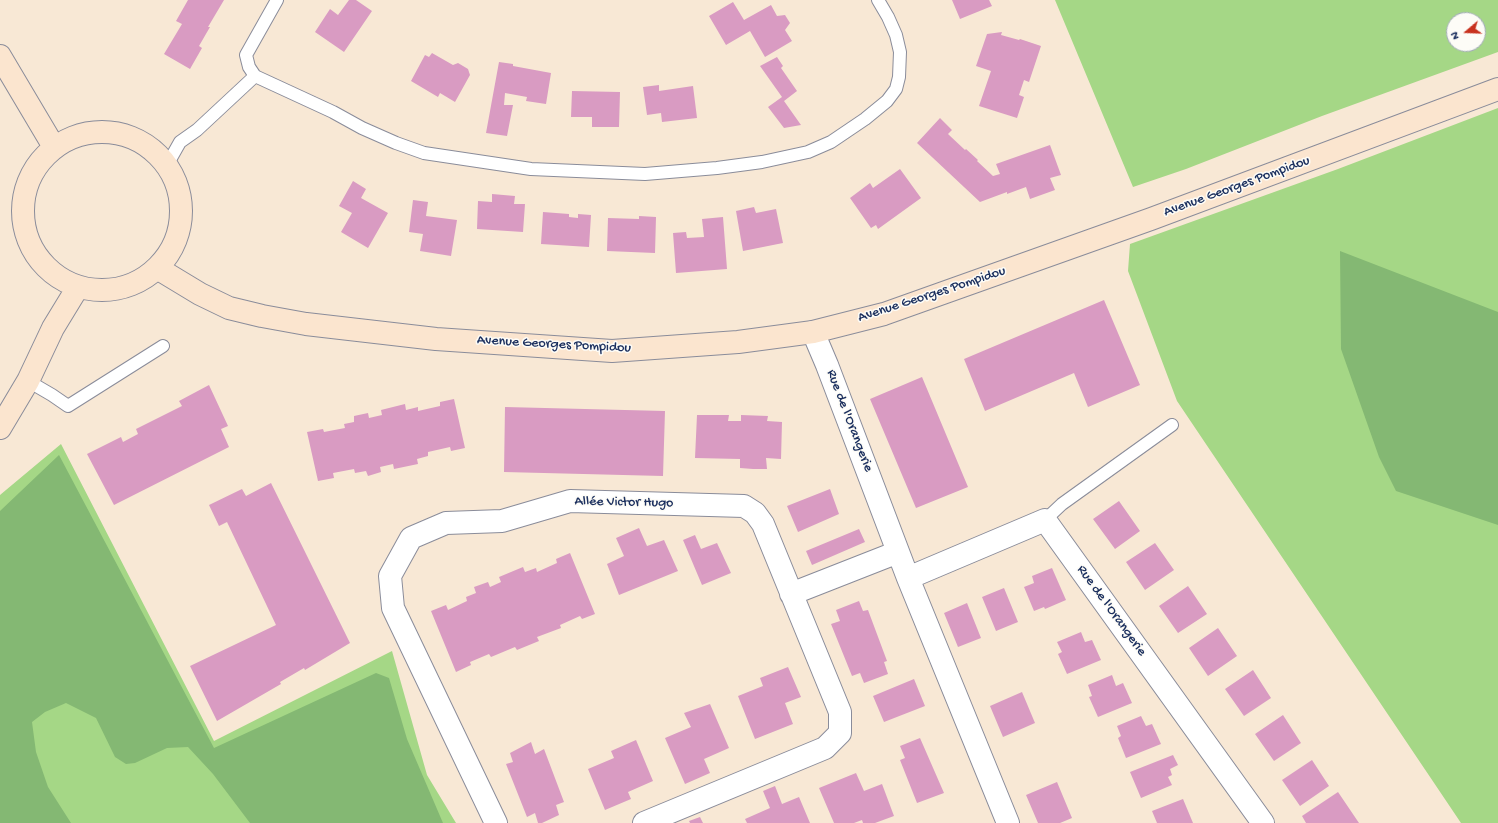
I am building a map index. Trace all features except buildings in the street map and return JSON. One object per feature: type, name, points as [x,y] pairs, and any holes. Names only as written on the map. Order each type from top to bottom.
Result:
[{"type":"main road","points":[[0,56],[54,147]]},
{"type":"main road","name":"Avenue Georges Pompidou","points":[[157,268],[200,294],[229,308],[306,324],[436,339],[612,351],[738,342],[813,332],[892,311],[1158,216],[1498,89]]},
{"type":"main road","points":[[108,132],[126,136],[149,147],[167,165],[177,185],[181,207],[179,230],[171,250],[157,268],[140,281],[120,288],[99,291],[78,287],[56,276],[38,258],[26,236],[22,212],[26,187],[37,165],[54,147],[77,135],[108,132]]},
{"type":"main road","points":[[0,428],[28,381],[54,328],[78,287]]},
{"type":"street","name":"Rue de l'Orangerie","points":[[813,332],[828,365],[908,578],[1008,823]]},
{"type":"street","name":"Allée Victor Hugo","points":[[496,823],[393,608],[390,576],[411,538],[446,523],[502,521],[570,501],[744,506],[755,513],[762,524],[840,712],[840,733],[825,748],[644,823]]},
{"type":"street","name":"Rue de l'Orangerie","points":[[1045,520],[1263,823]]},
{"type":"street","points":[[908,578],[1045,520]]},
{"type":"street","points":[[791,594],[898,552]]},
{"type":"lane","points":[[278,0],[246,55],[249,66],[255,76],[396,143],[424,153],[531,169],[645,174],[717,168],[762,162],[808,152],[831,142],[865,119],[887,101],[896,89],[900,71],[900,52],[896,35],[878,0]]},
{"type":"lane","points":[[167,165],[180,142],[197,130],[255,76]]},
{"type":"lane","points":[[28,381],[68,406],[163,346]]},
{"type":"lane","points":[[1045,520],[1062,504],[1172,425]]},
{"type":"green space","points":[[1055,0],[1498,0],[1498,52],[1322,116],[1186,169],[1133,187]]},
{"type":"green space","points":[[1498,108],[1498,823],[1461,823],[1177,401],[1128,271],[1130,244],[1338,169]]},
{"type":"green space","points":[[1340,251],[1498,312],[1498,525],[1396,491],[1379,457],[1341,349]]},
{"type":"green space","points":[[61,444],[214,741],[392,651],[427,775],[456,823],[56,823],[0,716],[0,495]]},
{"type":"green space","points":[[59,455],[214,748],[376,673],[389,678],[407,739],[443,823],[250,823],[213,774],[188,747],[167,748],[135,763],[126,764],[115,757],[96,718],[66,703],[45,712],[32,722],[36,752],[48,787],[71,823],[0,823],[0,511]]}]
